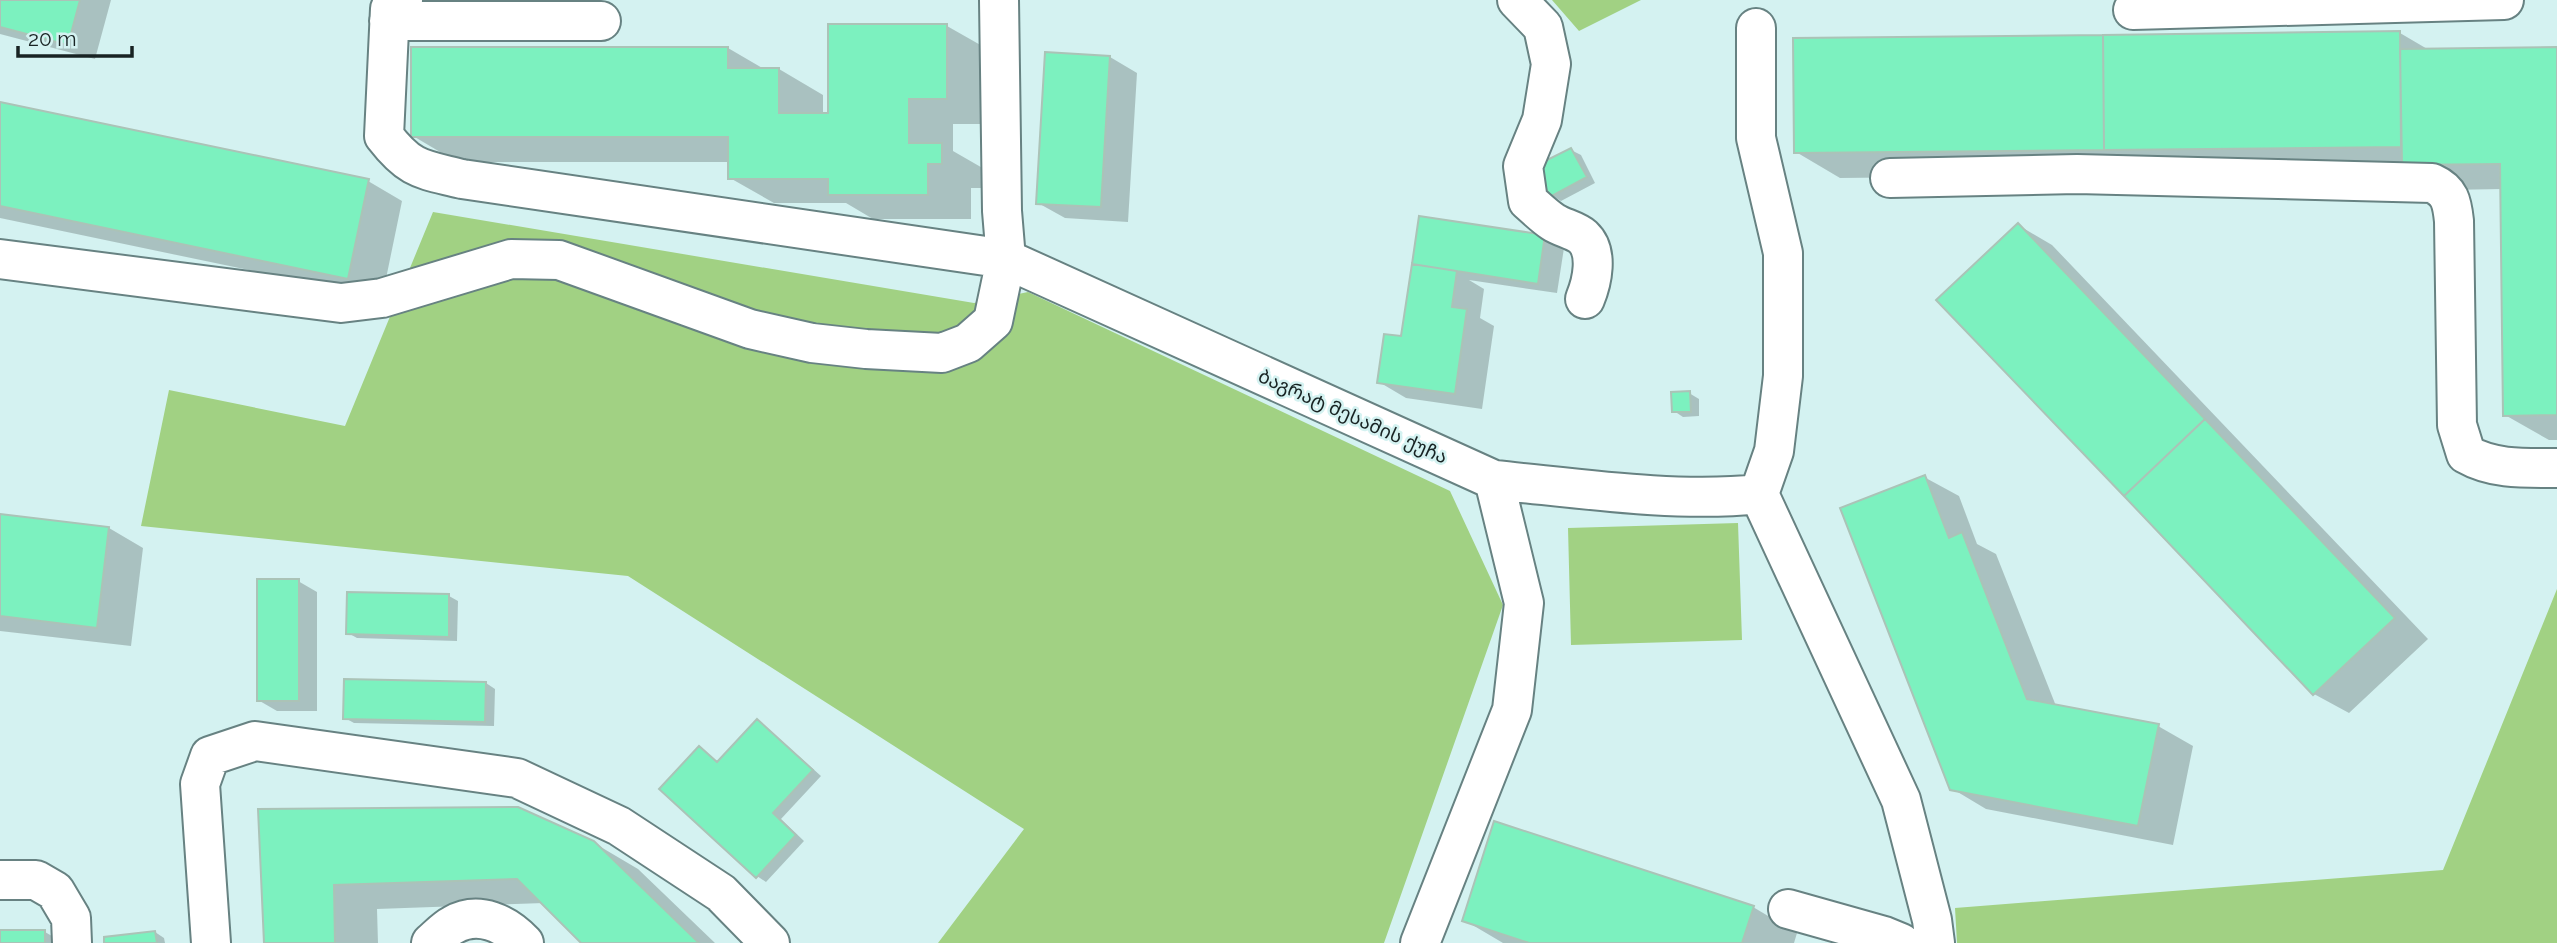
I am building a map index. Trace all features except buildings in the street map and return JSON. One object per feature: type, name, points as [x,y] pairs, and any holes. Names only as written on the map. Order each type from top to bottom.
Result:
[{"type":"street","points":[[0,259],[341,303],[383,298],[511,259],[559,260],[750,329],[812,343],[942,353],[968,343],[993,321],[1006,259],[1002,211],[999,0]]},
{"type":"street","points":[[1517,0],[1544,27],[1550,64],[1542,120],[1523,166],[1528,201],[1554,223],[1583,237],[1590,251],[1592,265],[1591,284],[1585,299]]},
{"type":"street","points":[[2133,10],[2504,0]]},
{"type":"street","points":[[396,10],[601,21]]},
{"type":"street","name":"ბაგრატ მესამის ქუჩა","points":[[396,10],[384,136],[399,155],[413,166],[462,179],[1006,259],[1493,480],[1729,498],[1759,494]]},
{"type":"street","points":[[1756,28],[1756,138],[1783,253],[1783,376],[1774,451],[1759,494],[1901,800],[1932,920],[1935,943]]},
{"type":"street","points":[[1890,178],[2077,174],[2432,183],[2441,187],[2452,198],[2457,425],[2466,454],[2482,463],[2498,466],[2557,468]]},
{"type":"street","points":[[1420,943],[1512,710],[1524,603],[1493,480]]},
{"type":"street","points":[[211,943],[201,784],[211,756],[255,741],[517,778],[619,826],[721,893],[770,943]]},
{"type":"street","points":[[0,880],[36,880],[55,891],[71,918],[72,943]]},
{"type":"street","points":[[1788,909],[1901,943]]},
{"type":"street","points":[[431,943],[454,924],[482,917],[510,928],[524,943]]},
{"type":"green space","points":[[1552,0],[1641,0],[1579,31]]},
{"type":"green space","points":[[433,212],[974,303],[1028,292],[1450,491],[1503,605],[1384,943],[938,943],[1024,829],[628,576],[141,526],[169,390],[345,426]]},
{"type":"green space","points":[[1738,523],[1742,640],[1571,645],[1568,528]]},
{"type":"green space","points":[[2557,589],[2557,943],[1957,943],[1955,908],[2443,870]]}]
